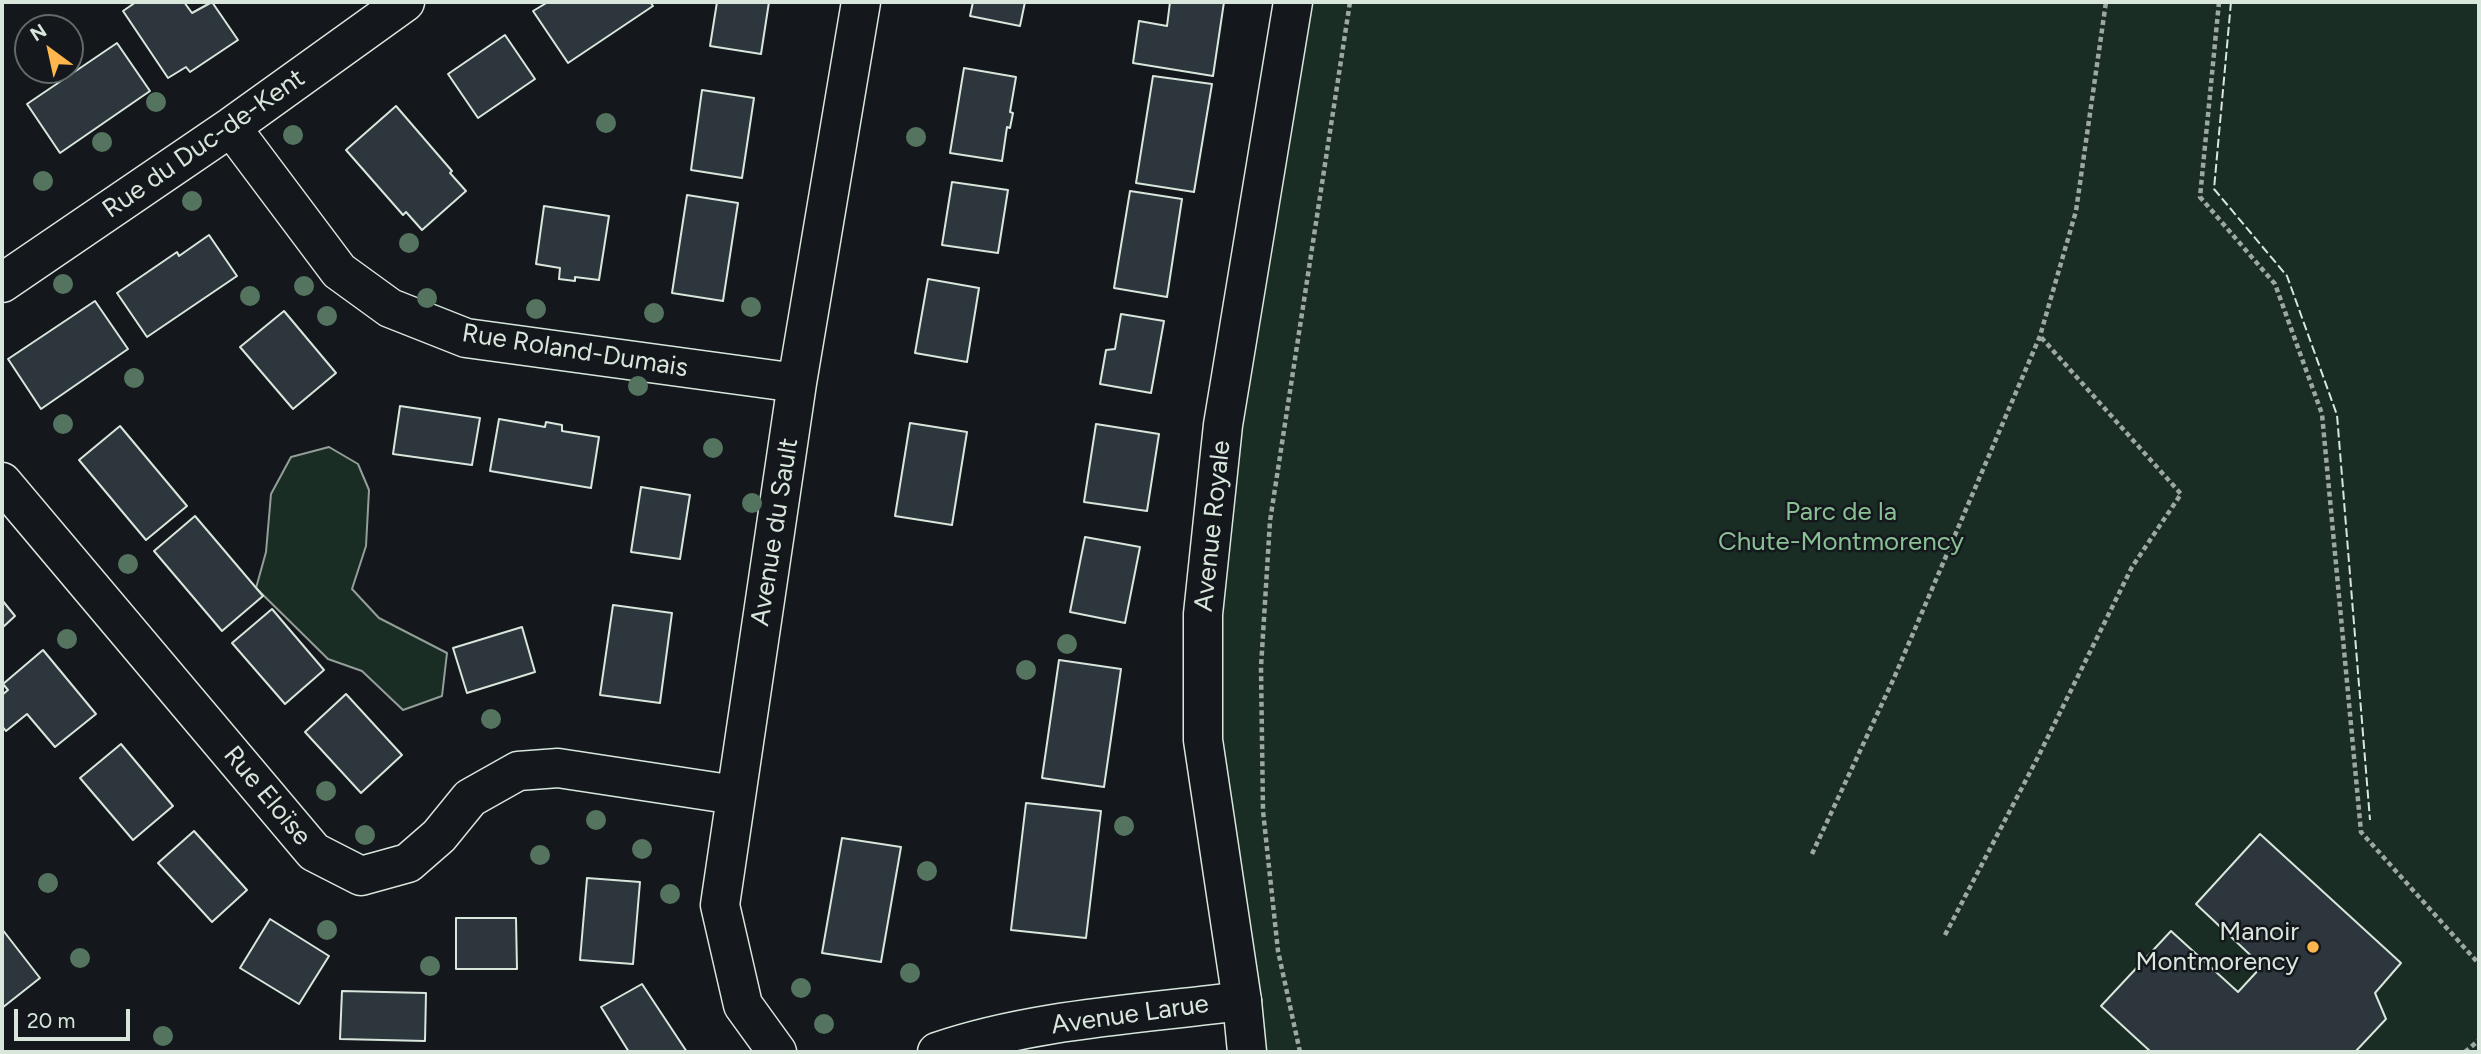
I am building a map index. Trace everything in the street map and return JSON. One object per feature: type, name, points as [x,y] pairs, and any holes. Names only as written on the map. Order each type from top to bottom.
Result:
[{"type":"street","name":"Rue du Duc-de-Kent","points":[[2,283],[231,127],[405,2]]},
{"type":"street","name":"Avenue du Sault","points":[[777,1052],[743,1004],[720,905],[797,383],[860,2]]},
{"type":"street","name":"Avenue Royale","points":[[1247,1052],[1242,1001],[1203,740],[1203,614],[1223,425],[1293,2]]},
{"type":"street","name":"Rue Roland-Dumais","points":[[231,127],[339,271],[390,308],[466,338],[797,383]]},
{"type":"street","name":"Rue Eloïse","points":[[2,481],[314,852],[361,876],[408,863],[439,836],[470,798],[518,771],[558,768],[735,795]]},
{"type":"street","name":"Avenue Larue","points":[[937,1052],[975,1039],[1048,1026],[1242,1001]]},
{"type":"path","points":[[1300,1052],[1278,951],[1265,824],[1261,667],[1270,521],[1350,2]]},
{"type":"path","points":[[1812,855],[1894,678],[2040,336],[2076,211],[2106,2]]},
{"type":"path","points":[[2219,2],[2200,197],[2275,284],[2322,414],[2361,832],[2479,964]]},
{"type":"path","points":[[1945,935],[2038,757],[2132,567],[2181,494],[2040,336]]},
{"type":"path","points":[[2465,1052],[2479,1040]]},
{"type":"green space","name":"Parc de la Chute-Montmorency","points":[[1293,2],[2479,2],[2479,1052],[1247,1052],[1203,740]]},
{"type":"green space","points":[[329,447],[358,464],[369,490],[366,546],[352,589],[379,618],[447,653],[442,696],[403,710],[362,671],[328,659],[256,588],[266,552],[271,494],[291,457]]},
{"type":"building","points":[[136,2],[184,2],[192,13],[212,2],[238,40],[190,72],[186,67],[168,78],[123,11]]},
{"type":"building","points":[[548,2],[650,2],[653,6],[568,63],[533,11]]},
{"type":"building","points":[[717,2],[769,2],[761,54],[710,46]]},
{"type":"building","points":[[973,2],[1025,2],[1020,26],[970,16]]},
{"type":"building","points":[[1170,2],[1224,2],[1213,76],[1133,63],[1139,21],[1167,26]]},
{"type":"building","points":[[505,35],[535,79],[478,118],[448,74]]},
{"type":"building","points":[[117,43],[150,91],[60,153],[27,104],[57,84],[84,84],[84,65]]},
{"type":"building","points":[[964,68],[1016,77],[1010,112],[1013,113],[1010,128],[1007,127],[1002,161],[950,153]]},
{"type":"building","points":[[1153,76],[1212,84],[1194,192],[1136,183]]},
{"type":"building","points":[[702,90],[754,98],[742,178],[691,170]]},
{"type":"building","points":[[396,106],[466,191],[422,230],[406,212],[403,215],[346,150]]},
{"type":"building","points":[[952,182],[1008,190],[998,253],[942,245]]},
{"type":"building","points":[[1130,191],[1182,199],[1167,297],[1114,288]]},
{"type":"building","points":[[687,195],[738,203],[723,301],[672,293]]},
{"type":"building","points":[[544,206],[609,216],[599,280],[575,277],[575,281],[559,279],[560,268],[536,264]]},
{"type":"building","points":[[209,235],[237,276],[147,337],[117,293],[177,252],[179,256]]},
{"type":"building","points":[[928,279],[979,288],[967,362],[915,353]]},
{"type":"building","points":[[95,301],[128,349],[41,409],[8,359]]},
{"type":"building","points":[[284,311],[336,373],[293,409],[240,347]]},
{"type":"building","points":[[1121,314],[1164,321],[1151,393],[1100,384],[1106,350],[1115,349]]},
{"type":"building","points":[[400,406],[480,418],[472,465],[393,454]]},
{"type":"building","points":[[499,419],[545,427],[546,422],[562,425],[562,431],[599,437],[591,488],[490,471]]},
{"type":"building","points":[[910,423],[967,432],[952,525],[895,516]]},
{"type":"building","points":[[1096,424],[1159,434],[1147,511],[1084,502]]},
{"type":"building","points":[[120,426],[187,506],[146,540],[79,460]]},
{"type":"building","points":[[641,487],[690,495],[680,559],[631,552]]},
{"type":"building","points":[[195,516],[263,596],[222,631],[154,551]]},
{"type":"building","points":[[1085,537],[1140,547],[1125,623],[1070,612]]},
{"type":"building","points":[[2,600],[15,616],[2,628]]},
{"type":"building","points":[[613,605],[672,613],[660,703],[600,695]]},
{"type":"building","points":[[272,609],[324,670],[285,704],[232,643]]},
{"type":"building","points":[[522,627],[535,672],[467,693],[453,648]]},
{"type":"building","points":[[43,650],[96,714],[55,747],[27,714],[6,731],[2,726],[2,695],[8,690],[3,684]]},
{"type":"building","points":[[1059,660],[1121,669],[1104,787],[1042,778]]},
{"type":"building","points":[[346,694],[402,755],[361,793],[305,732]]},
{"type":"building","points":[[121,744],[173,806],[133,840],[80,778]]},
{"type":"building","points":[[1026,803],[1101,811],[1086,938],[1011,930]]},
{"type":"building","points":[[194,831],[247,890],[212,922],[158,863]]},
{"type":"building","name":"Manoir Montmorency","points":[[2260,834],[2401,963],[2375,993],[2386,1019],[2355,1052],[2151,1052],[2101,1006],[2171,931],[2238,992],[2262,966],[2196,904]]},
{"type":"building","points":[[842,838],[901,847],[881,962],[822,953]]},
{"type":"building","points":[[587,878],[640,882],[633,964],[580,960]]},
{"type":"building","points":[[456,918],[516,918],[517,969],[456,969]]},
{"type":"building","points":[[270,919],[329,956],[299,1004],[240,968]]},
{"type":"building","points":[[2,929],[40,978],[2,1008]]},
{"type":"building","points":[[642,984],[687,1052],[629,1052],[601,1007]]},
{"type":"building","points":[[342,991],[426,993],[425,1041],[340,1039]]},
{"type":"fence","points":[[2231,2],[2214,189],[2287,276],[2337,415],[2370,820]]},
{"type":"place","name":"Manoir Montmorency","points":[[2313,947]]}]
